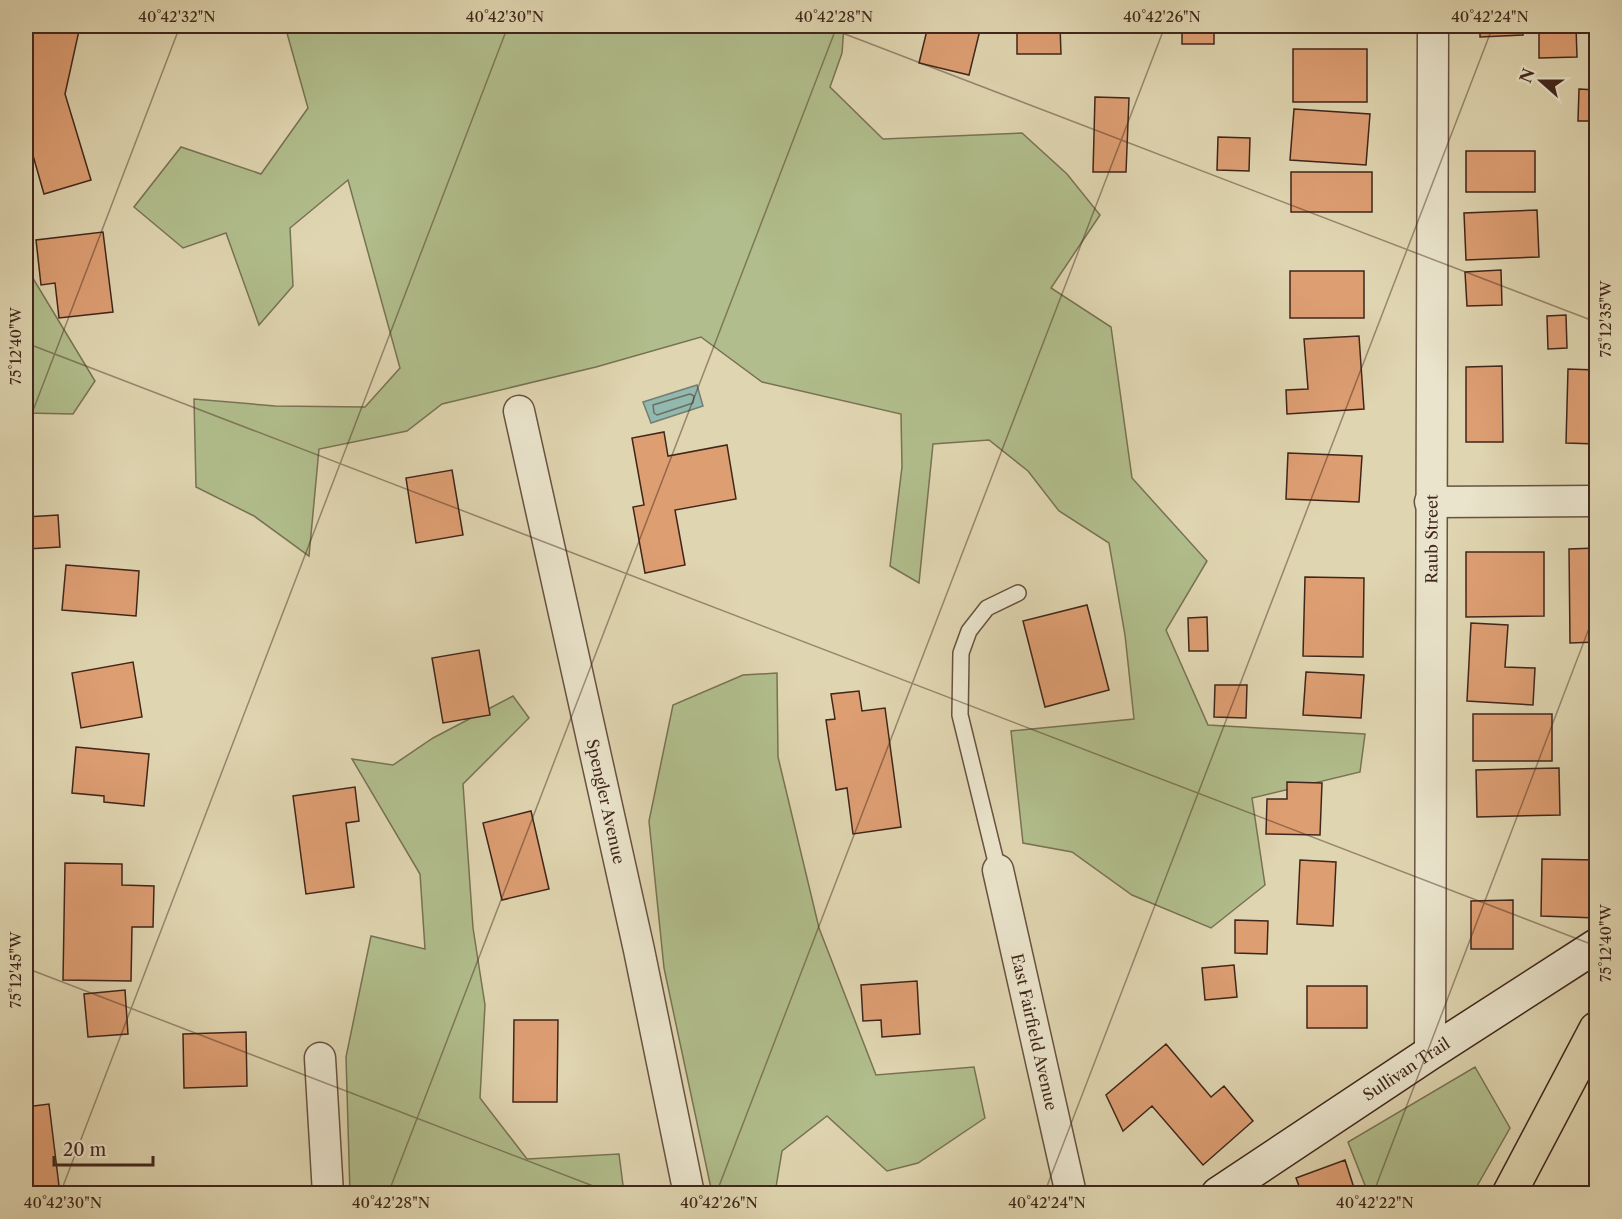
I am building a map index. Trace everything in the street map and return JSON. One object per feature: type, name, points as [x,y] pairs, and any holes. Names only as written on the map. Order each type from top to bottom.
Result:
[{"type":"main road","points":[[1509,1194],[1596,1029]]},
{"type":"street","name":"Raub Street","points":[[1430,1053],[1433,26]]},
{"type":"street","name":"Spengler Avenue","points":[[519,411],[639,950],[689,1194]]},
{"type":"street","points":[[1430,502],[1596,501]]},
{"type":"street","name":"East Fairfield Avenue","points":[[998,870],[1071,1194]]},
{"type":"street","name":"Sullivan Trail","points":[[1218,1194],[1596,946]]},
{"type":"street","points":[[320,1058],[328,1194]]},
{"type":"lane","points":[[998,870],[960,715],[960,663],[969,632],[987,608],[1018,592]]},
{"type":"green space","points":[[285,26],[844,26],[842,53],[830,87],[883,139],[1022,133],[1067,174],[1100,215],[1051,288],[1111,327],[1132,478],[1207,561],[1166,630],[1208,725],[1365,734],[1360,772],[1252,798],[1265,885],[1211,928],[1132,895],[1072,852],[1023,843],[1011,731],[1134,719],[1125,635],[1109,543],[1059,511],[1028,471],[989,440],[933,444],[919,583],[890,566],[902,467],[901,414],[762,382],[701,337],[596,367],[442,404],[407,431],[319,449],[309,556],[254,516],[196,487],[194,399],[275,406],[365,407],[400,368],[348,180],[290,228],[293,286],[259,325],[226,233],[183,248],[134,207],[181,147],[261,174],[308,108]]},
{"type":"green space","points":[[26,270],[95,381],[73,414],[26,413]]},
{"type":"green space","points":[[777,673],[778,757],[819,928],[876,1075],[974,1067],[985,1118],[918,1163],[887,1171],[827,1116],[782,1151],[775,1193],[712,1193],[664,968],[649,821],[673,705],[743,675]]},
{"type":"green space","points":[[513,696],[529,718],[463,784],[473,928],[485,1005],[480,1098],[527,1159],[619,1154],[624,1193],[350,1194],[346,1057],[371,936],[425,949],[420,874],[352,759],[393,765],[433,738]]},
{"type":"green space","points":[[1475,1067],[1510,1128],[1473,1193],[1368,1193],[1348,1142]]},
{"type":"water","points":[[697,385],[703,406],[651,423],[643,402]]},
{"type":"building","points":[[32,26],[80,26],[65,94],[91,180],[44,194],[26,131],[26,55]]},
{"type":"building","points":[[928,26],[981,26],[969,75],[919,63]]},
{"type":"building","points":[[1017,26],[1060,26],[1061,54],[1017,54]]},
{"type":"building","points":[[1182,26],[1214,26],[1214,44],[1182,44]]},
{"type":"building","points":[[1480,26],[1523,26],[1523,35],[1480,37]]},
{"type":"building","points":[[1539,26],[1576,26],[1577,57],[1539,58]]},
{"type":"building","points":[[1293,49],[1367,49],[1367,102],[1293,102]]},
{"type":"building","points":[[1579,89],[1596,90],[1596,121],[1578,121]]},
{"type":"building","points":[[1095,97],[1129,98],[1126,172],[1093,172]]},
{"type":"building","points":[[1294,109],[1370,114],[1366,165],[1290,160]]},
{"type":"building","points":[[1218,137],[1250,138],[1249,171],[1217,170]]},
{"type":"building","points":[[1466,151],[1535,151],[1535,192],[1466,192]]},
{"type":"building","points":[[1291,172],[1372,172],[1372,212],[1291,212]]},
{"type":"building","points":[[1537,210],[1539,257],[1466,260],[1464,213]]},
{"type":"building","points":[[103,232],[113,312],[59,318],[55,283],[41,285],[36,240]]},
{"type":"building","points":[[1501,270],[1502,305],[1467,306],[1465,272]]},
{"type":"building","points":[[1290,271],[1364,271],[1364,318],[1290,318]]},
{"type":"building","points":[[1566,315],[1567,348],[1548,349],[1547,316]]},
{"type":"building","points":[[1359,336],[1364,409],[1287,414],[1286,390],[1308,389],[1304,339]]},
{"type":"building","points":[[1502,366],[1503,442],[1466,442],[1466,367]]},
{"type":"building","points":[[1568,369],[1596,370],[1596,444],[1566,443]]},
{"type":"building","points":[[664,432],[668,456],[727,445],[736,499],[675,510],[685,565],[645,573],[633,507],[644,505],[632,438]]},
{"type":"building","points":[[1288,453],[1362,456],[1359,502],[1286,499]]},
{"type":"building","points":[[452,470],[463,535],[416,543],[406,478]]},
{"type":"building","points":[[58,515],[60,547],[27,549],[26,517]]},
{"type":"building","points":[[1596,548],[1596,642],[1570,643],[1569,549]]},
{"type":"building","points":[[1466,552],[1544,552],[1544,616],[1466,617]]},
{"type":"building","points":[[66,565],[139,571],[136,616],[62,610]]},
{"type":"building","points":[[1305,577],[1364,578],[1363,657],[1303,656]]},
{"type":"building","points":[[1087,605],[1109,690],[1045,707],[1023,621]]},
{"type":"building","points":[[1207,617],[1208,651],[1189,651],[1188,618]]},
{"type":"building","points":[[1471,623],[1508,625],[1505,667],[1535,668],[1533,705],[1467,701]]},
{"type":"building","points":[[479,650],[490,715],[443,723],[432,658]]},
{"type":"building","points":[[133,662],[142,717],[81,728],[72,673]]},
{"type":"building","points":[[1306,672],[1364,675],[1361,718],[1303,715]]},
{"type":"building","points":[[1215,685],[1247,685],[1246,718],[1214,717]]},
{"type":"building","points":[[859,691],[862,711],[885,708],[901,827],[853,834],[847,788],[836,790],[826,720],[835,719],[831,694]]},
{"type":"building","points":[[1473,714],[1552,714],[1552,761],[1473,761]]},
{"type":"building","points":[[76,747],[149,754],[144,806],[104,802],[104,796],[72,793]]},
{"type":"building","points":[[1559,768],[1560,815],[1477,817],[1476,770]]},
{"type":"building","points":[[1287,782],[1322,783],[1320,835],[1266,834],[1267,799],[1287,799]]},
{"type":"building","points":[[355,787],[359,821],[346,823],[354,887],[306,894],[293,796]]},
{"type":"building","points":[[531,811],[549,889],[502,900],[483,823]]},
{"type":"building","points":[[1542,859],[1596,860],[1596,918],[1541,916]]},
{"type":"building","points":[[1300,860],[1336,862],[1333,926],[1297,924]]},
{"type":"building","points":[[65,863],[122,864],[122,885],[154,886],[153,927],[132,927],[131,981],[63,980]]},
{"type":"building","points":[[1513,900],[1513,949],[1471,949],[1471,901]]},
{"type":"building","points":[[1235,920],[1268,921],[1267,954],[1235,953]]},
{"type":"building","points":[[1234,965],[1237,997],[1205,1000],[1202,968]]},
{"type":"building","points":[[917,981],[920,1034],[882,1037],[881,1020],[863,1021],[861,985]]},
{"type":"building","points":[[1307,986],[1367,986],[1367,1028],[1307,1028]]},
{"type":"building","points":[[125,990],[128,1034],[88,1037],[84,994]]},
{"type":"building","points":[[514,1020],[558,1020],[557,1102],[513,1102]]},
{"type":"building","points":[[246,1032],[247,1086],[184,1088],[183,1034]]},
{"type":"building","points":[[1166,1044],[1211,1097],[1224,1086],[1253,1121],[1203,1165],[1152,1106],[1123,1131],[1106,1095]]},
{"type":"building","points":[[49,1104],[60,1194],[26,1194],[26,1107]]},
{"type":"building","points":[[1345,1160],[1356,1194],[1302,1194],[1296,1178]]}]
